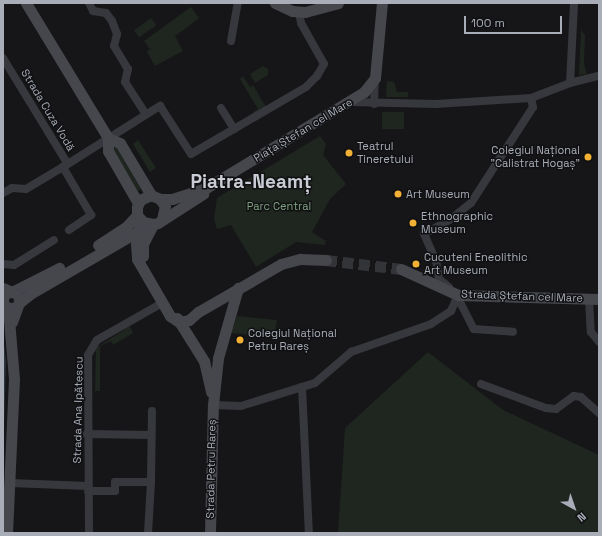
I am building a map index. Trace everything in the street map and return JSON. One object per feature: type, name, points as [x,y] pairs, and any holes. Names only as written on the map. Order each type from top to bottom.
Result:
[{"type":"main road","points":[[26,3],[108,141],[108,151],[138,203],[147,222],[137,258]]},
{"type":"main road","points":[[275,3],[299,12],[316,10],[338,3]]},
{"type":"main road","points":[[375,78],[382,3],[377,3]]},
{"type":"main road","name":"Piața Ștefan cel Mare","points":[[156,197],[172,199],[206,188],[350,102],[368,88],[375,78]]},
{"type":"main road","points":[[108,141],[120,143],[166,211],[147,222]]},
{"type":"main road","name":"Piața Ștefan cel Mare","points":[[147,222],[126,227],[102,243],[5,299],[16,307],[19,303],[58,277],[118,242],[147,222],[203,194],[206,188]]},
{"type":"main road","points":[[138,203],[156,197]]},
{"type":"main road","name":"Strada Petru Rareș","points":[[147,222],[143,244],[144,262],[181,318],[188,334],[204,362],[213,404]]},
{"type":"main road","name":"Strada Petru Rareș","points":[[118,242],[130,245],[162,303],[174,320],[181,318]]},
{"type":"main road","points":[[181,318],[198,312],[281,264],[300,259],[326,260]]},
{"type":"main road","name":"Strada Ștefan cel Mare","points":[[401,269],[457,297],[594,299]]},
{"type":"main road","name":"Strada Petru Rareș","points":[[210,533],[213,404],[218,358],[238,288]]},
{"type":"main road","points":[[5,299],[14,379],[7,533]]},
{"type":"main road","points":[[7,324],[19,303]]},
{"type":"main road","points":[[181,318],[198,312]]},
{"type":"street","points":[[89,3],[93,11],[106,13],[112,20],[117,34],[114,46],[128,70],[125,82],[146,114]]},
{"type":"street","points":[[232,41],[238,3]]},
{"type":"street","points":[[570,83],[574,3]]},
{"type":"street","points":[[3,193],[12,188],[26,189],[108,141],[160,106],[190,154],[306,87],[318,76],[324,64],[301,23],[299,12]]},
{"type":"street","name":"Strada Cuza Vodă","points":[[3,58],[92,215],[69,230]]},
{"type":"street","points":[[350,102],[374,104],[436,104],[531,98],[570,83],[599,76]]},
{"type":"street","points":[[374,104],[375,78]]},
{"type":"street","points":[[513,332],[474,330],[462,304],[457,297],[438,279],[436,261],[424,234],[451,219],[471,203],[533,107],[531,98]]},
{"type":"street","points":[[221,108],[234,129]]},
{"type":"street","points":[[3,264],[14,265],[54,240]]},
{"type":"street","points":[[213,404],[241,406],[302,387],[322,378],[351,352],[431,324],[446,315],[457,297]]},
{"type":"street","points":[[594,299],[591,332],[599,342]]},
{"type":"street","name":"Strada Ana Ipătescu","points":[[89,533],[87,434],[88,355],[91,347],[108,333],[162,303]]},
{"type":"street","points":[[481,384],[546,408],[556,409],[574,396],[581,396],[599,413]]},
{"type":"street","points":[[302,387],[310,533]]},
{"type":"street","points":[[148,533],[151,482],[152,411]]},
{"type":"street","points":[[87,434],[151,435]]},
{"type":"street","points":[[10,483],[115,491],[115,482],[151,482]]},
{"type":"green space","points":[[191,7],[199,18],[152,52],[144,41]]},
{"type":"green space","points":[[151,18],[156,25],[139,38],[134,30]]},
{"type":"green space","points":[[581,30],[585,35],[584,64],[587,74],[579,75]]},
{"type":"green space","points":[[175,36],[183,51],[155,66],[147,51]]},
{"type":"green space","points":[[263,66],[268,69],[268,75],[255,83],[250,74]]},
{"type":"green space","points":[[243,76],[250,87],[253,85],[266,107],[254,114],[253,112],[258,109],[240,79]]},
{"type":"green space","points":[[387,81],[394,82],[397,92],[408,92],[408,97],[386,97]]},
{"type":"green space","points":[[382,112],[404,112],[404,129],[382,129]]},
{"type":"green space","name":"Parc Central","points":[[320,136],[326,144],[323,155],[346,184],[330,199],[312,232],[326,241],[325,245],[296,242],[256,267],[231,225],[217,229],[214,219],[217,198]]},
{"type":"green space","points":[[138,140],[156,168],[150,172],[133,144]]},
{"type":"green space","points":[[116,147],[141,189],[138,191],[112,149]]},
{"type":"green space","points":[[237,316],[277,320],[274,337],[231,333]]},
{"type":"green space","points":[[130,326],[133,333],[113,345],[111,341],[100,346],[100,391],[95,391],[96,348]]},
{"type":"green space","points":[[428,352],[503,410],[599,455],[599,533],[338,533],[345,428]]},
{"type":"shaded area","points":[[3,335],[6,361],[3,459]]},
{"type":"tunnel","points":[[326,260],[401,269]]},
{"type":"place","name":"Teatrul Tineretului","points":[[349,153]]},
{"type":"place","name":"Colegiul Național \"Calistrat Hogaș\"","points":[[588,157]]},
{"type":"place","name":"Art Museum","points":[[398,194]]},
{"type":"place","name":"Ethnographic Museum","points":[[413,223]]},
{"type":"place","name":"Cucuteni Eneolithic Art Museum","points":[[416,264]]},
{"type":"place","name":"Colegiul Național Petru Rareș","points":[[240,340]]},
{"type":"district","name":"Piatra-Neamț","points":[[251,182]]}]
